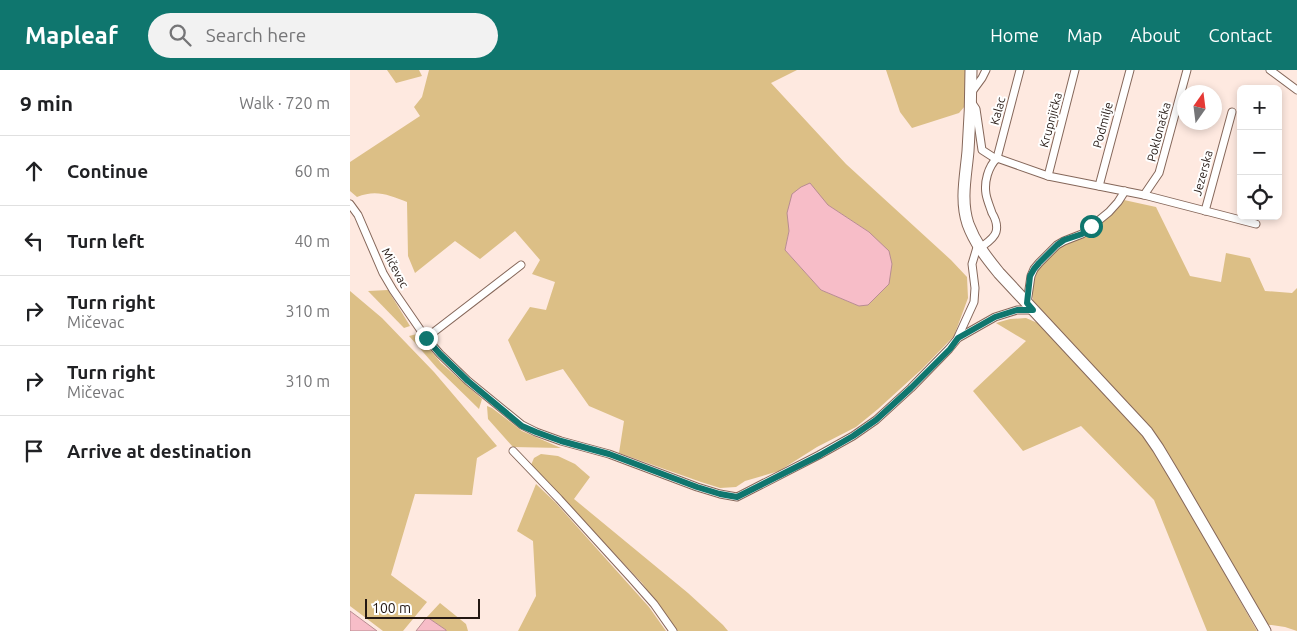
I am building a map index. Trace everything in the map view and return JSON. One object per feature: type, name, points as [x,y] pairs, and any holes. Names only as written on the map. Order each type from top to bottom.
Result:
[{"type":"main road","points":[[971,70],[968,154],[964,182],[964,199],[968,223],[978,246],[999,273],[1147,432],[1265,631]]},
{"type":"street","points":[[986,70],[971,96],[976,109],[982,150],[996,158],[1048,176],[1144,195],[1256,224]]},
{"type":"street","name":"Kalac","points":[[978,246],[996,232],[996,222],[986,195],[986,182],[989,170],[996,158],[1020,70]]},
{"type":"street","name":"Krupnjička","points":[[1048,176],[1075,70]]},
{"type":"street","name":"Podmilje","points":[[1098,186],[1130,70]]},
{"type":"street","name":"Poklonačka","points":[[1144,195],[1159,173],[1187,70]]},
{"type":"street","points":[[1270,70],[1297,90]]},
{"type":"street","name":"Jezerska","points":[[1205,211],[1232,112]]},
{"type":"street","points":[[1030,306],[1030,276],[1034,269],[1057,245],[1064,240],[1082,234],[1109,212],[1125,191]]},
{"type":"street","name":"Mičevac","points":[[350,204],[358,215],[383,274],[392,290],[426,338],[468,381],[522,426],[561,441],[609,454],[697,487],[737,497],[820,455],[876,420],[950,349],[958,338],[995,317],[1030,306]]},
{"type":"street","points":[[958,338],[974,302],[975,288],[972,264],[978,246]]},
{"type":"street","points":[[426,338],[521,265]]},
{"type":"street","points":[[513,451],[631,578],[654,604],[673,631]]},
{"type":"shaded area","points":[[387,70],[419,70],[422,76],[396,83]]},
{"type":"shaded area","points":[[429,70],[797,70],[771,83],[846,164],[951,260],[967,277],[968,298],[954,336],[922,369],[856,427],[817,447],[779,471],[745,481],[736,487],[720,488],[619,453],[624,421],[589,406],[563,369],[526,381],[508,340],[530,307],[546,310],[555,282],[532,274],[540,260],[515,231],[480,259],[455,241],[415,273],[408,256],[407,202],[376,193],[357,197],[350,191],[350,162],[420,116],[414,107],[422,97]],"holes":[[[828,205],[869,232],[859,306],[821,290],[785,250],[789,231]]]},
{"type":"shaded area","points":[[886,70],[967,70],[968,86],[965,106],[959,113],[912,128],[900,112]]},
{"type":"shaded area","points":[[810,183],[828,205],[869,232],[889,251],[892,264],[889,284],[868,305],[859,306],[821,290],[785,250],[789,231],[787,213],[792,194]]},
{"type":"shaded area","points":[[1124,200],[1156,207],[1190,276],[1221,282],[1226,253],[1250,258],[1265,291],[1292,293],[1297,288],[1297,631],[1264,624],[1236,570],[1169,455],[1148,427],[1034,306],[1032,294],[1036,272],[1053,253],[1063,245],[1086,236]]},
{"type":"shaded area","points":[[388,290],[410,326],[404,328],[368,291]]},
{"type":"shaded area","points":[[350,291],[382,318],[434,372],[497,446],[477,458],[472,495],[415,494],[391,575],[427,602],[403,631],[383,631],[350,606]]},
{"type":"shaded area","points":[[1026,318],[1040,324],[1144,437],[1168,473],[1257,631],[1207,631],[1154,500],[1081,426],[1023,451],[973,391],[1026,341],[996,323],[1010,319]]},
{"type":"shaded area","points":[[417,334],[441,363],[482,399],[479,409],[437,368],[409,336]]},
{"type":"shaded area","points":[[487,406],[522,431],[561,448],[513,447],[488,419]]},
{"type":"shaded area","points":[[541,454],[558,456],[575,464],[590,477],[574,499],[688,593],[728,631],[677,631],[642,583],[531,465],[534,458]]},
{"type":"shaded area","points":[[536,484],[555,502],[649,607],[666,631],[518,631],[536,596],[533,541],[517,531]]},
{"type":"shaded area","points":[[440,603],[466,624],[468,631],[446,631],[427,617]]},
{"type":"shaded area","points":[[350,611],[377,631],[350,631]]},
{"type":"shaded area","points":[[427,617],[446,630],[446,631],[416,631]]},
{"type":"route","points":[[426,338],[468,381],[522,426],[561,441],[609,454],[697,487],[737,497],[820,455],[876,420],[950,349],[958,338],[995,317],[1017,310],[1033,310],[1027,303],[1030,276],[1034,269],[1057,245],[1064,240],[1082,234],[1091,226]]}]
